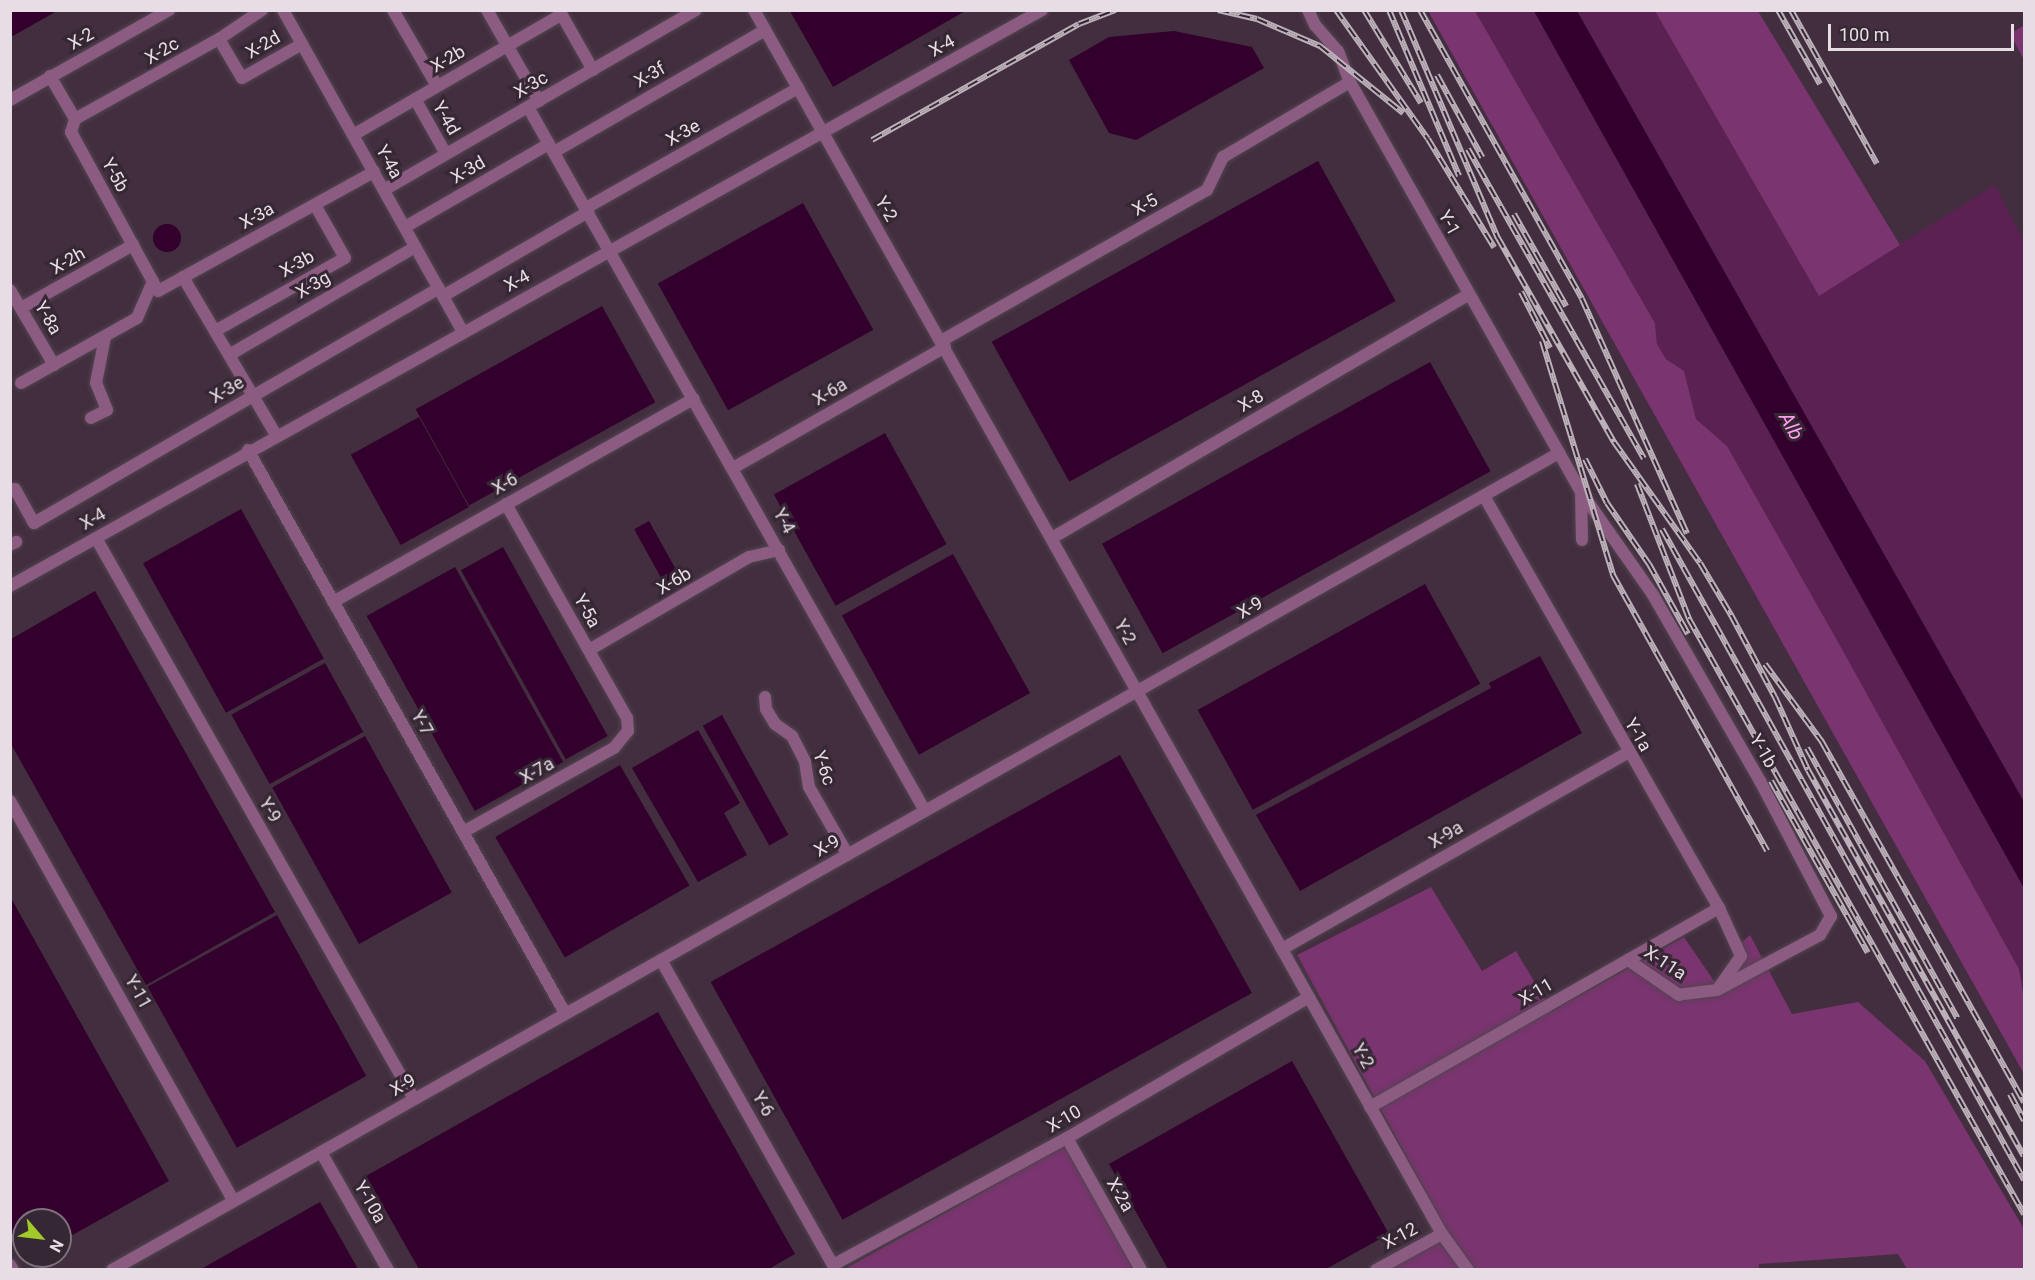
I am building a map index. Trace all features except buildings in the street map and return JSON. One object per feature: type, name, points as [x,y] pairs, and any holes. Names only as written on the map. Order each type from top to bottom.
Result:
[{"type":"street","name":"X-2","points":[[10,100],[169,10]]},
{"type":"street","name":"X-2c","points":[[75,119],[219,39],[217,37],[262,10]]},
{"type":"street","name":"Y-4a","points":[[283,10],[463,332]]},
{"type":"street","points":[[393,10],[437,86]]},
{"type":"street","points":[[487,10],[507,46],[551,148],[610,250]]},
{"type":"street","name":"X-3c","points":[[384,190],[696,10]]},
{"type":"street","name":"Y-2","points":[[754,10],[1442,1234],[1468,1269]]},
{"type":"street","name":"X-4","points":[[10,586],[248,450],[1042,10]]},
{"type":"street","name":"Y-1","points":[[1308,10],[1315,25],[1338,51],[1350,82],[1559,453]]},
{"type":"street","points":[[560,13],[593,70]]},
{"type":"street","name":"X-2b","points":[[353,135],[560,13]]},
{"type":"street","name":"X-3f","points":[[551,148],[765,30]]},
{"type":"street","name":"X-2d","points":[[219,39],[242,78],[302,44]]},
{"type":"street","name":"Y-5b","points":[[50,76],[75,119],[71,132],[156,286]]},
{"type":"street","name":"X-5","points":[[943,344],[1208,190],[1223,157],[1350,82]]},
{"type":"street","name":"X-3e","points":[[10,491],[15,489],[34,523],[253,396],[587,210],[798,88]]},
{"type":"street","name":"Y-4d","points":[[414,99],[446,154]]},
{"type":"street","name":"X-3d","points":[[405,227],[551,148]]},
{"type":"street","name":"X-3a","points":[[156,286],[183,277],[374,172]]},
{"type":"street","name":"X-3b","points":[[215,331],[345,258],[315,205]]},
{"type":"street","name":"X-2h","points":[[10,318],[133,245]]},
{"type":"street","name":"X-3g","points":[[229,355],[416,247]]},
{"type":"street","name":"Y-4","points":[[610,250],[925,811]]},
{"type":"street","points":[[183,277],[276,435]]},
{"type":"street","points":[[21,383],[137,318],[156,286]]},
{"type":"street","name":"Y-8a","points":[[10,290],[54,365]]},
{"type":"street","name":"X-8","points":[[1052,538],[1468,295]]},
{"type":"street","points":[[91,418],[107,410],[96,383],[105,337]]},
{"type":"street","name":"X-6a","points":[[733,468],[943,344]]},
{"type":"street","name":"X-6","points":[[333,602],[694,399]]},
{"type":"street","name":"Y-7","points":[[248,450],[565,1013]]},
{"type":"street","name":"Y-1b","points":[[1559,453],[1581,492],[1620,541],[1653,595],[1828,906],[1831,916],[1820,935],[1717,990]]},
{"type":"street","name":"X-9","points":[[112,1269],[1559,453]]},
{"type":"street","name":"Y-1b","points":[[1581,492],[1582,540]]},
{"type":"street","name":"Y-1a","points":[[1484,496],[1627,753],[1719,908],[1741,956],[1717,990]]},
{"type":"street","name":"Y-5a","points":[[506,504],[627,718],[625,738]]},
{"type":"street","name":"Y-9","points":[[96,538],[414,1099]]},
{"type":"street","name":"X-6b","points":[[589,650],[749,557],[779,550]]},
{"type":"street","name":"Y-6c","points":[[765,697],[766,709],[775,724],[792,736],[806,762],[809,787],[848,855]]},
{"type":"street","name":"X-7a","points":[[463,832],[614,748],[625,738]]},
{"type":"street","name":"X-9a","points":[[1282,948],[1627,753]]},
{"type":"street","name":"Y-11","points":[[10,801],[234,1200]]},
{"type":"street","name":"X-11","points":[[1370,1107],[1719,908]]},
{"type":"street","name":"Y-6","points":[[661,960],[833,1265]]},
{"type":"street","name":"X-11a","points":[[1628,960],[1679,995],[1717,990]]},
{"type":"street","name":"X-10","points":[[833,1265],[1067,1138],[1309,997]]},
{"type":"street","name":"X-2a","points":[[1067,1138],[1141,1269]]},
{"type":"street","name":"Y-10a","points":[[321,1152],[388,1269]]},
{"type":"street","name":"X-12","points":[[1376,1269],[1442,1234]]},
{"type":"street","points":[[10,1265],[13,1269]]},
{"type":"shaded area","points":[[10,11],[1428,11],[2024,1074],[2024,1269],[11,1269]]},
{"type":"shaded area","points":[[1428,11],[1475,11],[1655,323],[1657,344],[1666,359],[1684,371],[1696,419],[1727,446],[1838,642],[2019,969],[2024,997],[2024,1074]]},
{"type":"shaded area","points":[[1475,11],[1534,11],[2024,888],[2024,997],[2019,969],[1727,446],[1696,419],[1684,372],[1666,359],[1657,344],[1655,323]]},
{"type":"shaded area","points":[[1577,11],[1655,11],[1819,295],[1995,185],[2024,241],[2024,802]]},
{"type":"shaded area","points":[[1642,11],[2024,11],[2024,688]]},
{"type":"shaded area","points":[[1655,11],[1758,11],[1900,245],[1819,296]]},
{"type":"shaded area","points":[[2024,25],[2024,60],[2010,34]]},
{"type":"shaded area","points":[[1431,887],[1482,971],[1516,951],[1552,1011],[1684,937],[1714,981],[1743,963],[1741,943],[1750,935],[1792,1014],[1858,1002],[1925,1061],[2024,1229],[2024,1269],[1907,1269],[1898,1254],[1759,1264],[1759,1270],[1375,1269],[1447,1231],[1297,955]]},
{"type":"shaded area","points":[[1065,1146],[1136,1269],[843,1270]]},
{"type":"water","points":[[11,10],[57,10],[57,11],[11,37]]},
{"type":"water","points":[[790,10],[967,10],[833,87],[790,11]]},
{"type":"water","name":"Alb","points":[[1534,11],[1577,11],[2024,802],[2024,888]]},
{"type":"water","points":[[1174,31],[1252,47],[1264,68],[1136,140],[1109,133],[1069,60],[1109,37]]},
{"type":"water","points":[[1318,161],[1396,301],[1069,482],[992,342]]},
{"type":"water","points":[[803,203],[873,330],[728,410],[658,283]]},
{"type":"water","points":[[167,224],[177,228],[181,238],[177,248],[167,252],[157,248],[153,238],[157,228]]},
{"type":"water","points":[[602,306],[655,402],[469,505],[416,409]]},
{"type":"water","points":[[1430,362],[1491,471],[1163,653],[1102,544]]},
{"type":"water","points":[[419,417],[469,507],[401,545],[351,455]]},
{"type":"water","points":[[885,433],[947,544],[835,606],[774,495]]},
{"type":"water","points":[[241,509],[324,659],[226,713],[143,563]]},
{"type":"water","points":[[649,521],[680,576],[665,584],[634,529]]},
{"type":"water","points":[[503,547],[608,736],[566,759],[461,570]]},
{"type":"water","points":[[953,554],[1030,693],[919,755],[842,616]]},
{"type":"water","points":[[455,567],[563,762],[475,811],[367,616]]},
{"type":"water","points":[[1425,584],[1480,684],[1253,810],[1198,710]]},
{"type":"water","points":[[95,591],[275,912],[146,985],[11,744],[11,639]]},
{"type":"water","points":[[1540,656],[1582,733],[1300,891],[1256,815],[1491,688],[1489,683]]},
{"type":"water","points":[[325,663],[363,732],[270,784],[231,715]]},
{"type":"water","points":[[722,715],[788,835],[769,845],[703,726]]},
{"type":"water","points":[[698,730],[740,803],[724,813],[747,855],[698,882],[632,768]]},
{"type":"water","points":[[365,736],[452,893],[359,944],[272,787]]},
{"type":"water","points":[[1120,755],[1252,993],[843,1220],[711,982]]},
{"type":"water","points":[[620,765],[690,885],[565,957],[495,837]]},
{"type":"water","points":[[11,898],[169,1181],[72,1235],[72,1208],[12,1208],[12,1235],[10,1232]]},
{"type":"water","points":[[277,915],[366,1076],[237,1148],[148,987]]},
{"type":"water","points":[[658,1012],[795,1254],[767,1270],[419,1269],[366,1176]]},
{"type":"water","points":[[1292,1061],[1389,1234],[1326,1269],[1168,1269],[1109,1164]]},
{"type":"water","points":[[320,1202],[358,1269],[201,1269]]},
{"type":"railway","points":[[872,140],[1079,24],[1115,10]]},
{"type":"railway","points":[[1218,10],[1257,19],[1320,46],[1403,113]]},
{"type":"railway","points":[[1336,10],[1428,139],[1494,247]]},
{"type":"railway","points":[[1364,10],[1421,103]]},
{"type":"railway","points":[[1389,10],[1459,176]]},
{"type":"railway","points":[[1401,10],[1498,238],[1614,442],[1700,563],[1731,615],[1775,697],[1808,770],[2024,1156]]},
{"type":"railway","points":[[1420,10],[1582,299],[1687,534]]},
{"type":"railway","points":[[1778,10],[1820,84]]},
{"type":"railway","points":[[1791,10],[1877,164]]},
{"type":"railway","points":[[1437,75],[1482,157]]},
{"type":"railway","points":[[1468,149],[1644,459]]},
{"type":"railway","points":[[1514,214],[1566,306]]},
{"type":"railway","points":[[1521,292],[1550,348]]},
{"type":"railway","points":[[1542,341],[1613,575],[1767,851]]},
{"type":"railway","points":[[1585,459],[1607,503],[1649,564],[1688,634]]},
{"type":"railway","points":[[1637,484],[1689,619],[2024,1214]]},
{"type":"railway","points":[[1662,529],[2024,1180]]},
{"type":"railway","points":[[1765,664],[1822,742],[2024,1102]]},
{"type":"railway","points":[[1807,748],[1957,1018]]},
{"type":"railway","points":[[1771,781],[1868,953]]},
{"type":"railway","points":[[2010,1094],[2024,1120]]}]
